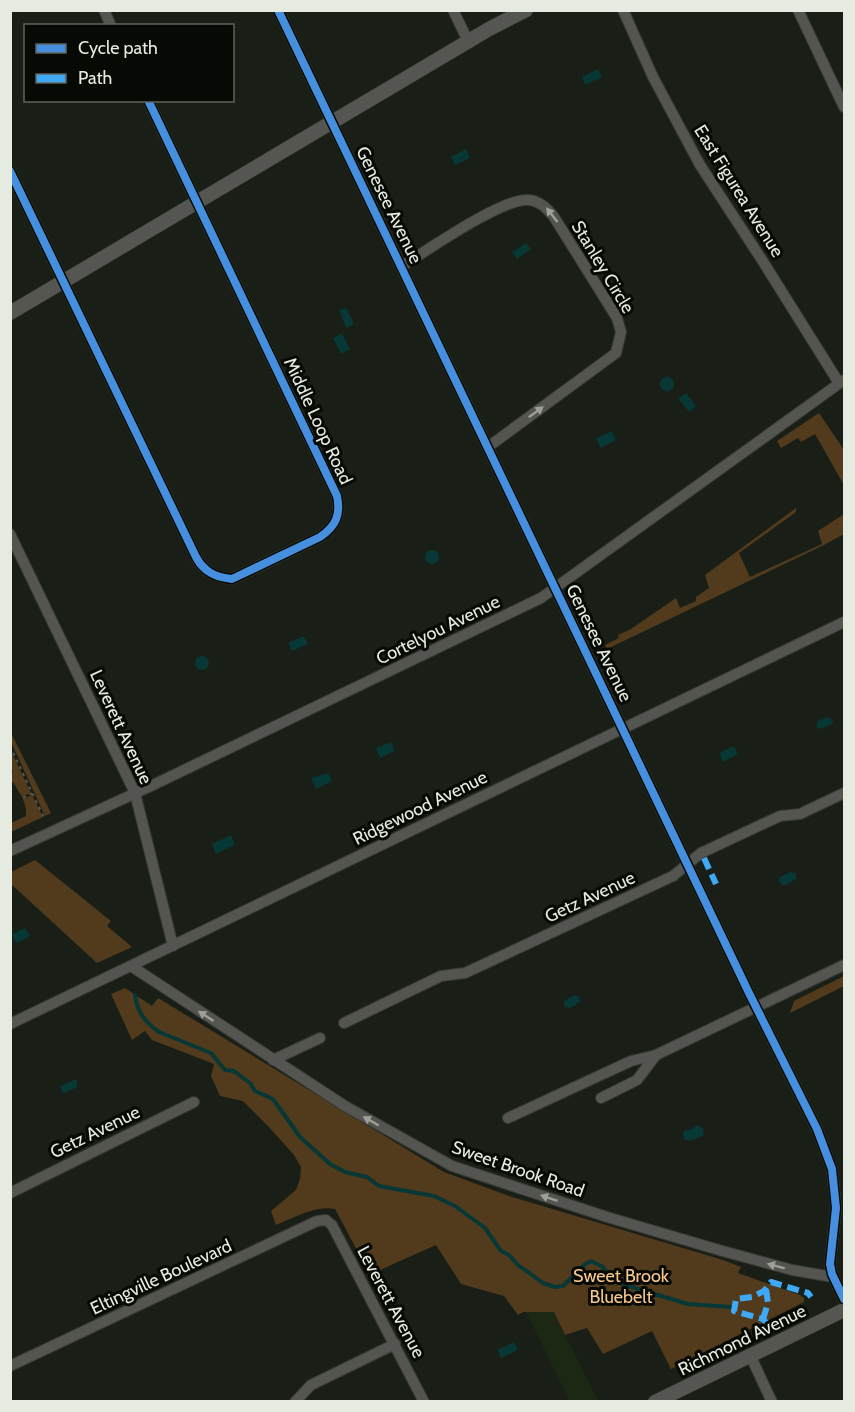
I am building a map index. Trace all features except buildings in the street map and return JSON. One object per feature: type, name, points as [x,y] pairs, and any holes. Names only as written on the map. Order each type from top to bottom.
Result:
[{"type":"street","points":[[104,10],[110,24]]},
{"type":"street","name":"Genesee Avenue","points":[[279,10],[756,1008],[818,1129],[832,1169],[836,1208],[830,1264],[833,1277],[844,1299]]},
{"type":"street","points":[[453,10],[469,43]]},
{"type":"street","points":[[10,314],[469,43],[489,29],[526,10]]},
{"type":"street","name":"East Figurea Avenue","points":[[623,10],[653,77],[700,165],[842,382]]},
{"type":"street","points":[[798,10],[844,107]]},
{"type":"street","name":"Middle Loop Road","points":[[10,171],[196,557],[205,569],[221,578],[232,579],[320,537],[336,522],[339,513],[337,496],[149,102]]},
{"type":"street","name":"Stanley Circle","points":[[402,266],[502,205],[529,200],[547,208],[554,217],[616,318],[621,332],[616,353],[488,447]]},
{"type":"street","name":"Cortelyou Avenue","points":[[10,851],[534,602],[842,382]]},
{"type":"street","name":"Leverett Avenue","points":[[10,534],[135,793],[173,946]]},
{"type":"street","name":"Ridgewood Avenue","points":[[10,1024],[844,622]]},
{"type":"street","name":"Getz Avenue","points":[[345,1023],[441,976],[465,973],[673,876],[701,854],[780,816],[800,814],[844,793]]},
{"type":"street","points":[[508,1118],[631,1061],[656,1055],[844,965]]},
{"type":"street","name":"Sweet Brook Road","points":[[130,966],[356,1112],[452,1166],[719,1250],[792,1270],[833,1277]]},
{"type":"street","points":[[273,1060],[320,1038]]},
{"type":"street","points":[[601,1098],[637,1080],[656,1055]]},
{"type":"street","name":"Getz Avenue","points":[[10,1192],[194,1102]]},
{"type":"street","name":"Leverett Avenue","points":[[326,1220],[332,1225],[424,1401]]},
{"type":"street","name":"Eltingville Boulevard","points":[[10,1366],[316,1221],[326,1220]]},
{"type":"street","name":"Richmond Avenue","points":[[655,1401],[844,1310]]},
{"type":"street","points":[[295,1401],[311,1385],[395,1344]]},
{"type":"street","points":[[750,1355],[772,1401]]},
{"type":"path","points":[[11,748],[45,820]]},
{"type":"path","points":[[23,798],[33,793]]},
{"type":"shaded area","points":[[526,1312],[554,1312],[598,1401],[570,1401]]},
{"type":"green space","points":[[819,413],[844,450],[844,485],[815,434],[801,442],[798,438],[781,448],[777,441]]},
{"type":"green space","points":[[796,508],[796,512],[739,553],[750,577],[822,544],[818,531],[844,514],[844,534],[607,649],[605,645],[619,638],[618,635],[631,629],[676,598],[680,608],[696,601],[696,597],[709,588],[705,575]]},
{"type":"green space","points":[[10,731],[51,813],[45,816],[11,742]]},
{"type":"green space","points":[[11,751],[31,793],[22,797],[13,782],[11,783],[13,772]]},
{"type":"green space","points":[[32,795],[43,817],[11,832],[11,823],[26,816],[23,799]]},
{"type":"green space","points":[[35,860],[111,921],[107,926],[132,947],[97,963],[11,884],[11,872]]},
{"type":"green space","points":[[844,976],[844,986],[790,1013],[794,1001]]},
{"type":"green space","name":"Sweet Brook Bluebelt","points":[[125,988],[152,1006],[158,998],[444,1172],[509,1196],[723,1260],[741,1267],[738,1273],[800,1295],[804,1298],[804,1302],[671,1369],[652,1331],[603,1354],[587,1328],[565,1335],[554,1312],[523,1312],[518,1315],[504,1296],[461,1284],[436,1245],[380,1270],[374,1282],[335,1209],[312,1210],[276,1225],[271,1211],[296,1190],[300,1179],[301,1167],[294,1155],[243,1101],[220,1096],[211,1076],[214,1064],[152,1040],[145,1031],[132,1040],[111,994]]},
{"type":"water","points":[[598,69],[602,77],[585,85],[582,77]]},
{"type":"water","points":[[466,149],[470,158],[455,165],[451,157]]},
{"type":"water","points":[[526,243],[531,249],[517,259],[512,252]]},
{"type":"water","points":[[347,309],[354,324],[346,328],[339,310]]},
{"type":"water","points":[[342,333],[350,349],[341,354],[333,338]]},
{"type":"water","points":[[667,377],[672,379],[674,384],[672,389],[667,391],[662,389],[660,384],[662,379]]},
{"type":"water","points":[[686,393],[696,406],[689,412],[678,398]]},
{"type":"water","points":[[612,431],[616,440],[601,448],[596,438]]},
{"type":"water","points":[[429,550],[435,550],[439,557],[435,564],[429,564],[425,560],[425,554]]},
{"type":"water","points":[[304,636],[308,644],[292,651],[288,643]]},
{"type":"water","points":[[199,656],[205,656],[209,663],[205,670],[199,670],[195,666],[195,660]]},
{"type":"water","points":[[827,717],[833,720],[832,724],[821,729],[816,727],[818,721]]},
{"type":"water","points":[[391,742],[395,751],[380,758],[376,748]]},
{"type":"water","points":[[734,746],[738,754],[723,762],[719,753]]},
{"type":"water","points":[[328,773],[332,781],[316,789],[311,778]]},
{"type":"water","points":[[231,835],[235,845],[216,854],[212,844]]},
{"type":"water","points":[[790,872],[796,873],[796,879],[782,885],[779,881],[780,877]]},
{"type":"water","points":[[25,928],[30,936],[16,943],[12,934]]},
{"type":"water","points":[[574,995],[579,996],[580,1002],[570,1008],[565,1007],[564,1001]]},
{"type":"water","points":[[77,1080],[77,1087],[63,1094],[60,1086]]},
{"type":"water","points":[[697,1125],[703,1128],[704,1135],[690,1141],[685,1140],[684,1131]]},
{"type":"water","points":[[514,1342],[518,1350],[501,1358],[497,1350]]},
{"type":"waterway","points":[[135,995],[140,1012],[154,1028],[211,1053],[225,1070],[234,1071],[250,1083],[255,1091],[273,1099],[300,1137],[330,1164],[345,1172],[367,1177],[379,1186],[434,1196],[455,1206],[485,1228],[501,1251],[543,1283],[555,1287],[563,1286],[591,1261],[603,1267],[612,1280],[641,1290],[688,1304],[731,1307]]},
{"type":"marked path","points":[[704,858],[716,884]]},
{"type":"marked path","points":[[768,1325],[763,1319],[734,1311],[736,1299],[752,1297],[764,1291],[771,1282],[808,1293],[811,1297]]},
{"type":"marked path","points":[[763,1319],[768,1303],[766,1289]]},
{"type":"cycle path","points":[[278,10],[749,993],[817,1129],[832,1169],[836,1208],[830,1264],[832,1274],[844,1299]]},
{"type":"cycle path","points":[[10,171],[196,557],[206,570],[220,577],[232,579],[320,537],[336,520],[337,496],[149,102]]}]
